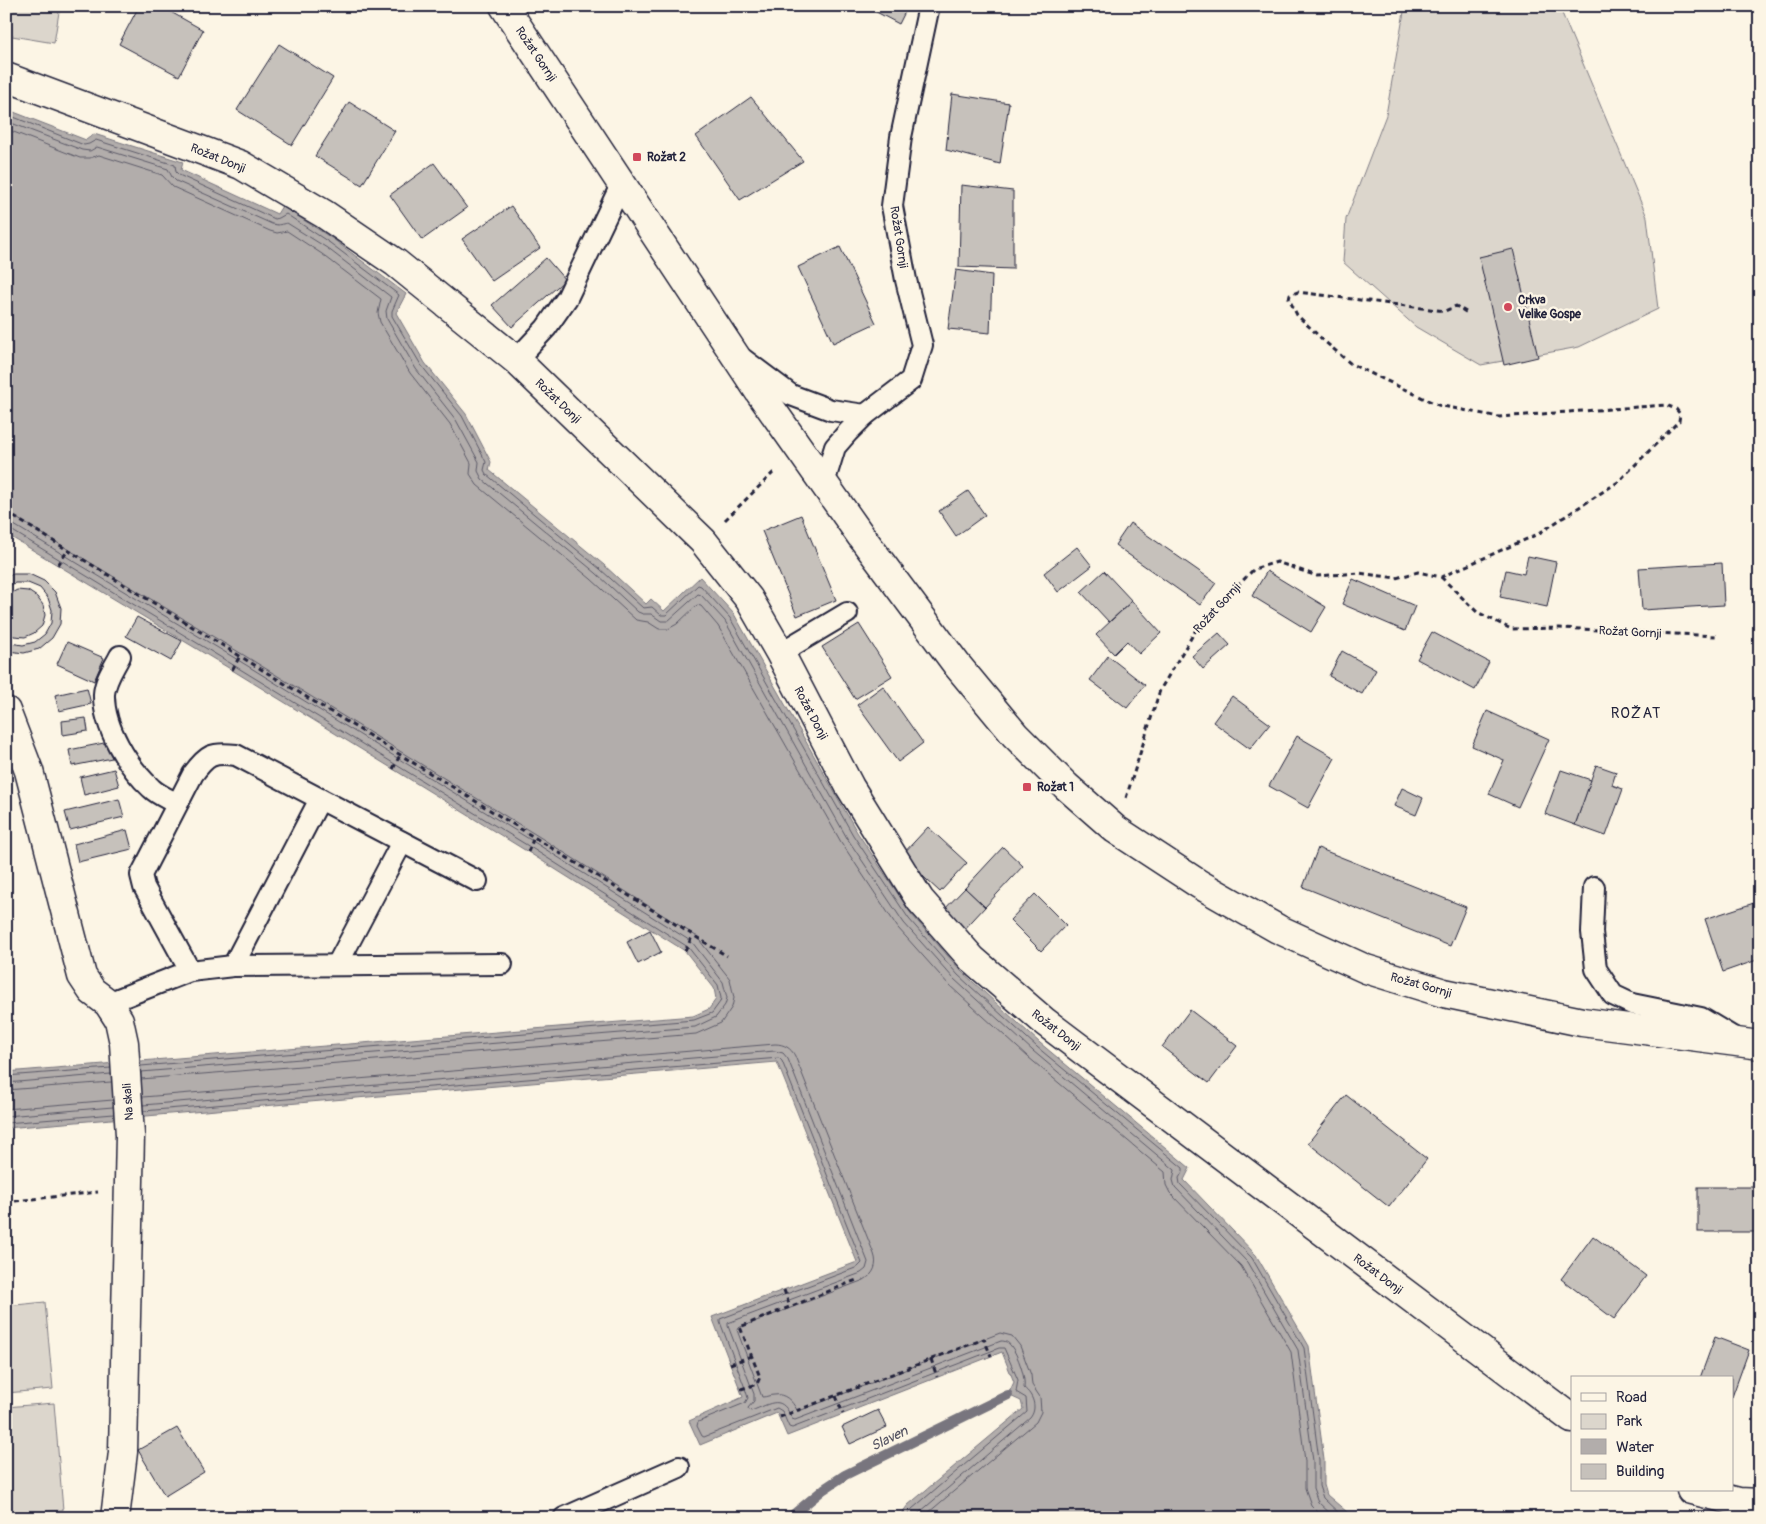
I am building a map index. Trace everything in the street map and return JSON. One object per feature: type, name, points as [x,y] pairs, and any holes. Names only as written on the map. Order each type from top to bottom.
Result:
[{"type":"street","name":"Rožat Gornji","points":[[504,6],[760,393],[957,665],[1015,735],[1066,786],[1115,829],[1199,884],[1278,929],[1366,969],[1444,993],[1582,1022],[1752,1044]]},
{"type":"street","name":"Rožat Donji","points":[[6,77],[241,165],[324,214],[396,263],[516,360],[703,541],[749,599],[780,653],[850,787],[920,900],[972,959],[1052,1028],[1571,1418]]},
{"type":"street","name":"Na skali","points":[[6,711],[29,771],[82,976],[92,991],[108,1003],[119,1020],[124,1043],[130,1135],[129,1188],[122,1452],[115,1518]]},
{"type":"street","points":[[1699,1492],[1740,1502],[1760,1503]]},
{"type":"lane","name":"Rožat Gornji","points":[[824,483],[836,447],[848,432],[866,415],[911,380],[922,345],[906,280],[892,206],[901,137],[928,6]]},
{"type":"lane","points":[[516,360],[546,328],[567,298],[622,183]]},
{"type":"lane","name":"Rožat Gornji","points":[[734,352],[791,395],[831,410],[866,415]]},
{"type":"lane","points":[[780,653],[847,613]]},
{"type":"lane","points":[[120,656],[107,679],[104,694],[106,714],[118,744],[131,767],[152,790],[177,804]]},
{"type":"lane","points":[[190,971],[144,887],[141,874],[193,774],[204,759],[220,753],[236,755],[477,881]]},
{"type":"lane","points":[[233,966],[320,799]]},
{"type":"lane","points":[[337,965],[402,842]]},
{"type":"lane","points":[[1594,887],[1592,932],[1596,969],[1613,995],[1632,1004],[1701,1018],[1752,1044]]},
{"type":"lane","points":[[108,1003],[190,971],[233,966],[502,964]]},
{"type":"lane","points":[[564,1518],[679,1467]]},
{"type":"path","points":[[1441,577],[1538,534],[1618,482],[1678,421],[1680,414],[1676,409],[1666,404],[1499,417],[1438,405],[1351,364],[1297,315],[1289,298],[1290,295],[1298,292],[1445,311],[1456,306],[1469,314]]},
{"type":"path","points":[[703,541],[776,470]]},
{"type":"path","points":[[6,512],[727,956]]},
{"type":"path","points":[[58,565],[68,550]]},
{"type":"path","name":"Rožat Gornji","points":[[1115,829],[1160,690],[1197,628],[1254,569],[1277,562],[1317,576],[1359,573],[1396,578],[1418,572],[1441,577],[1477,612],[1512,629],[1560,628],[1716,636]]},
{"type":"path","points":[[232,670],[240,656]]},
{"type":"path","points":[[393,769],[400,755]]},
{"type":"path","points":[[528,852],[534,837]]},
{"type":"path","points":[[685,952],[693,935]]},
{"type":"path","points":[[6,1202],[129,1188]]},
{"type":"path","points":[[741,1389],[757,1384],[760,1377],[740,1327],[859,1279]]},
{"type":"path","points":[[784,1290],[790,1307]]},
{"type":"path","points":[[780,1417],[984,1339],[991,1356]]},
{"type":"path","points":[[730,1364],[752,1356]]},
{"type":"path","points":[[931,1359],[937,1377]]},
{"type":"path","points":[[836,1396],[843,1414]]},
{"type":"green space","points":[[6,6],[60,6],[54,43],[6,35]]},
{"type":"green space","points":[[1405,6],[1559,6],[1647,217],[1658,309],[1579,347],[1481,365],[1416,327],[1343,262],[1346,219],[1386,115]]},
{"type":"green space","points":[[45,1302],[53,1389],[6,1393],[6,1306]]},
{"type":"green space","points":[[54,1403],[63,1510],[6,1515],[6,1407]]},
{"type":"water","points":[[6,109],[86,140],[94,134],[183,162],[181,170],[277,214],[282,206],[333,239],[406,294],[396,313],[425,363],[466,414],[491,462],[489,470],[604,565],[646,604],[651,599],[664,611],[700,577],[734,614],[857,832],[912,915],[961,971],[1040,1043],[1190,1168],[1184,1180],[1256,1255],[1309,1346],[1324,1460],[1324,1485],[1327,1495],[1354,1518],[898,1518],[908,1505],[1023,1409],[1021,1401],[1008,1395],[1014,1382],[1002,1352],[787,1436],[777,1413],[700,1445],[689,1421],[743,1397],[712,1317],[857,1262],[777,1062],[6,1128],[6,1072],[693,1016],[709,1009],[716,999],[714,988],[685,951],[232,670],[6,534]]},
{"type":"building","points":[[139,6],[160,6],[203,30],[179,76],[119,44]]},
{"type":"building","points":[[865,6],[908,6],[899,24]]},
{"type":"building","points":[[279,44],[333,78],[292,145],[237,110]]},
{"type":"building","points":[[952,94],[1009,103],[1000,164],[946,150]]},
{"type":"building","points":[[751,97],[803,161],[740,200],[696,136]]},
{"type":"building","points":[[349,102],[395,131],[362,185],[315,156]]},
{"type":"building","points":[[434,163],[467,208],[422,240],[390,195]]},
{"type":"building","points":[[961,185],[1013,191],[1013,269],[959,267]]},
{"type":"building","points":[[511,206],[540,248],[492,281],[462,239]]},
{"type":"building","points":[[840,247],[876,323],[833,343],[798,267]]},
{"type":"building","name":"Crkva Velike Gospe","points":[[1513,249],[1538,357],[1504,365],[1479,257]]},
{"type":"building","points":[[546,258],[565,280],[512,327],[492,305]]},
{"type":"building","points":[[956,270],[992,275],[990,333],[948,329]]},
{"type":"building","points":[[968,491],[985,515],[956,536],[939,511]]},
{"type":"building","points":[[801,515],[836,600],[797,616],[762,531]]},
{"type":"building","points":[[1130,523],[1216,583],[1200,605],[1115,545]]},
{"type":"building","points":[[1077,547],[1092,566],[1058,592],[1044,573]]},
{"type":"building","points":[[1528,556],[1556,562],[1547,607],[1500,597],[1506,570],[1524,574]]},
{"type":"building","points":[[1722,563],[1724,605],[1642,610],[1639,568]]},
{"type":"building","points":[[1104,571],[1132,601],[1109,622],[1081,592]]},
{"type":"building","points":[[1267,571],[1326,607],[1311,632],[1252,596]]},
{"type":"building","points":[[13,574],[29,574],[44,581],[55,592],[61,608],[60,624],[52,638],[39,649],[24,653],[8,651],[10,643],[23,645],[35,642],[45,634],[51,623],[52,610],[48,598],[40,588],[28,583],[15,583],[6,587],[6,577]]},
{"type":"building","points":[[1353,579],[1415,606],[1405,631],[1342,604]]},
{"type":"building","points":[[17,590],[28,591],[37,597],[43,605],[45,615],[42,626],[34,633],[25,637],[14,636],[6,632],[6,596]]},
{"type":"building","points":[[1132,601],[1161,633],[1139,654],[1127,641],[1114,654],[1096,635]]},
{"type":"building","points":[[137,617],[182,641],[171,661],[126,636]]},
{"type":"building","points":[[859,624],[892,676],[855,699],[822,647]]},
{"type":"building","points":[[1432,632],[1489,662],[1475,690],[1417,659]]},
{"type":"building","points":[[1219,633],[1230,645],[1203,669],[1192,656]]},
{"type":"building","points":[[67,642],[104,658],[94,681],[57,664]]},
{"type":"building","points":[[1342,651],[1376,670],[1362,694],[1329,676]]},
{"type":"building","points":[[1108,656],[1145,685],[1127,708],[1090,680]]},
{"type":"building","points":[[883,686],[923,743],[898,762],[857,705]]},
{"type":"building","points":[[87,688],[91,704],[59,711],[55,695]]},
{"type":"building","points":[[1232,696],[1270,724],[1250,749],[1213,722]]},
{"type":"building","points":[[1487,711],[1549,739],[1518,807],[1489,794],[1504,760],[1472,746]]},
{"type":"building","points":[[86,718],[88,731],[63,735],[62,721]]},
{"type":"building","points":[[1297,736],[1335,758],[1308,808],[1269,786]]},
{"type":"building","points":[[109,742],[112,758],[72,766],[69,750]]},
{"type":"building","points":[[1596,765],[1616,772],[1612,785],[1623,789],[1606,836],[1575,825]]},
{"type":"building","points":[[114,769],[119,786],[84,795],[80,777]]},
{"type":"building","points":[[1561,770],[1591,780],[1575,825],[1545,814]]},
{"type":"building","points":[[1402,788],[1423,798],[1416,815],[1394,806]]},
{"type":"building","points":[[119,799],[124,817],[70,830],[65,812]]},
{"type":"building","points":[[928,827],[967,863],[940,892],[901,856]]},
{"type":"building","points":[[127,830],[132,849],[78,862],[74,844]]},
{"type":"building","points":[[1003,847],[1023,866],[985,907],[965,888]]},
{"type":"building","points":[[1318,848],[1466,907],[1450,946],[1303,887]]},
{"type":"building","points":[[965,888],[985,907],[961,933],[940,914]]},
{"type":"building","points":[[1035,894],[1066,925],[1041,951],[1010,920]]},
{"type":"building","points":[[1760,901],[1760,959],[1723,972],[1705,919]]},
{"type":"building","points":[[650,930],[661,952],[638,964],[627,942]]},
{"type":"building","points":[[1190,1010],[1237,1046],[1209,1083],[1162,1047]]},
{"type":"building","points":[[1346,1095],[1427,1159],[1389,1207],[1308,1143]]},
{"type":"building","points":[[1698,1187],[1760,1187],[1760,1232],[1698,1232]]},
{"type":"building","points":[[1593,1236],[1646,1276],[1614,1319],[1561,1279]]},
{"type":"building","points":[[1715,1337],[1749,1350],[1734,1391],[1734,1376],[1701,1376]]},
{"type":"building","points":[[878,1410],[887,1427],[850,1444],[842,1427]]},
{"type":"building","points":[[177,1428],[204,1472],[165,1496],[138,1450]]},
{"type":"waterway","name":"Slaven","points":[[789,1518],[824,1489],[845,1475],[1008,1395]]},
{"type":"place","name":"Rožat 2","points":[[637,157]]},
{"type":"place","name":"Crkva Velike Gospe","points":[[1508,307]]},
{"type":"place","name":"Rožat 1","points":[[1027,787]]},
{"type":"district","name":"ROŽAT","points":[[1636,713]]}]
